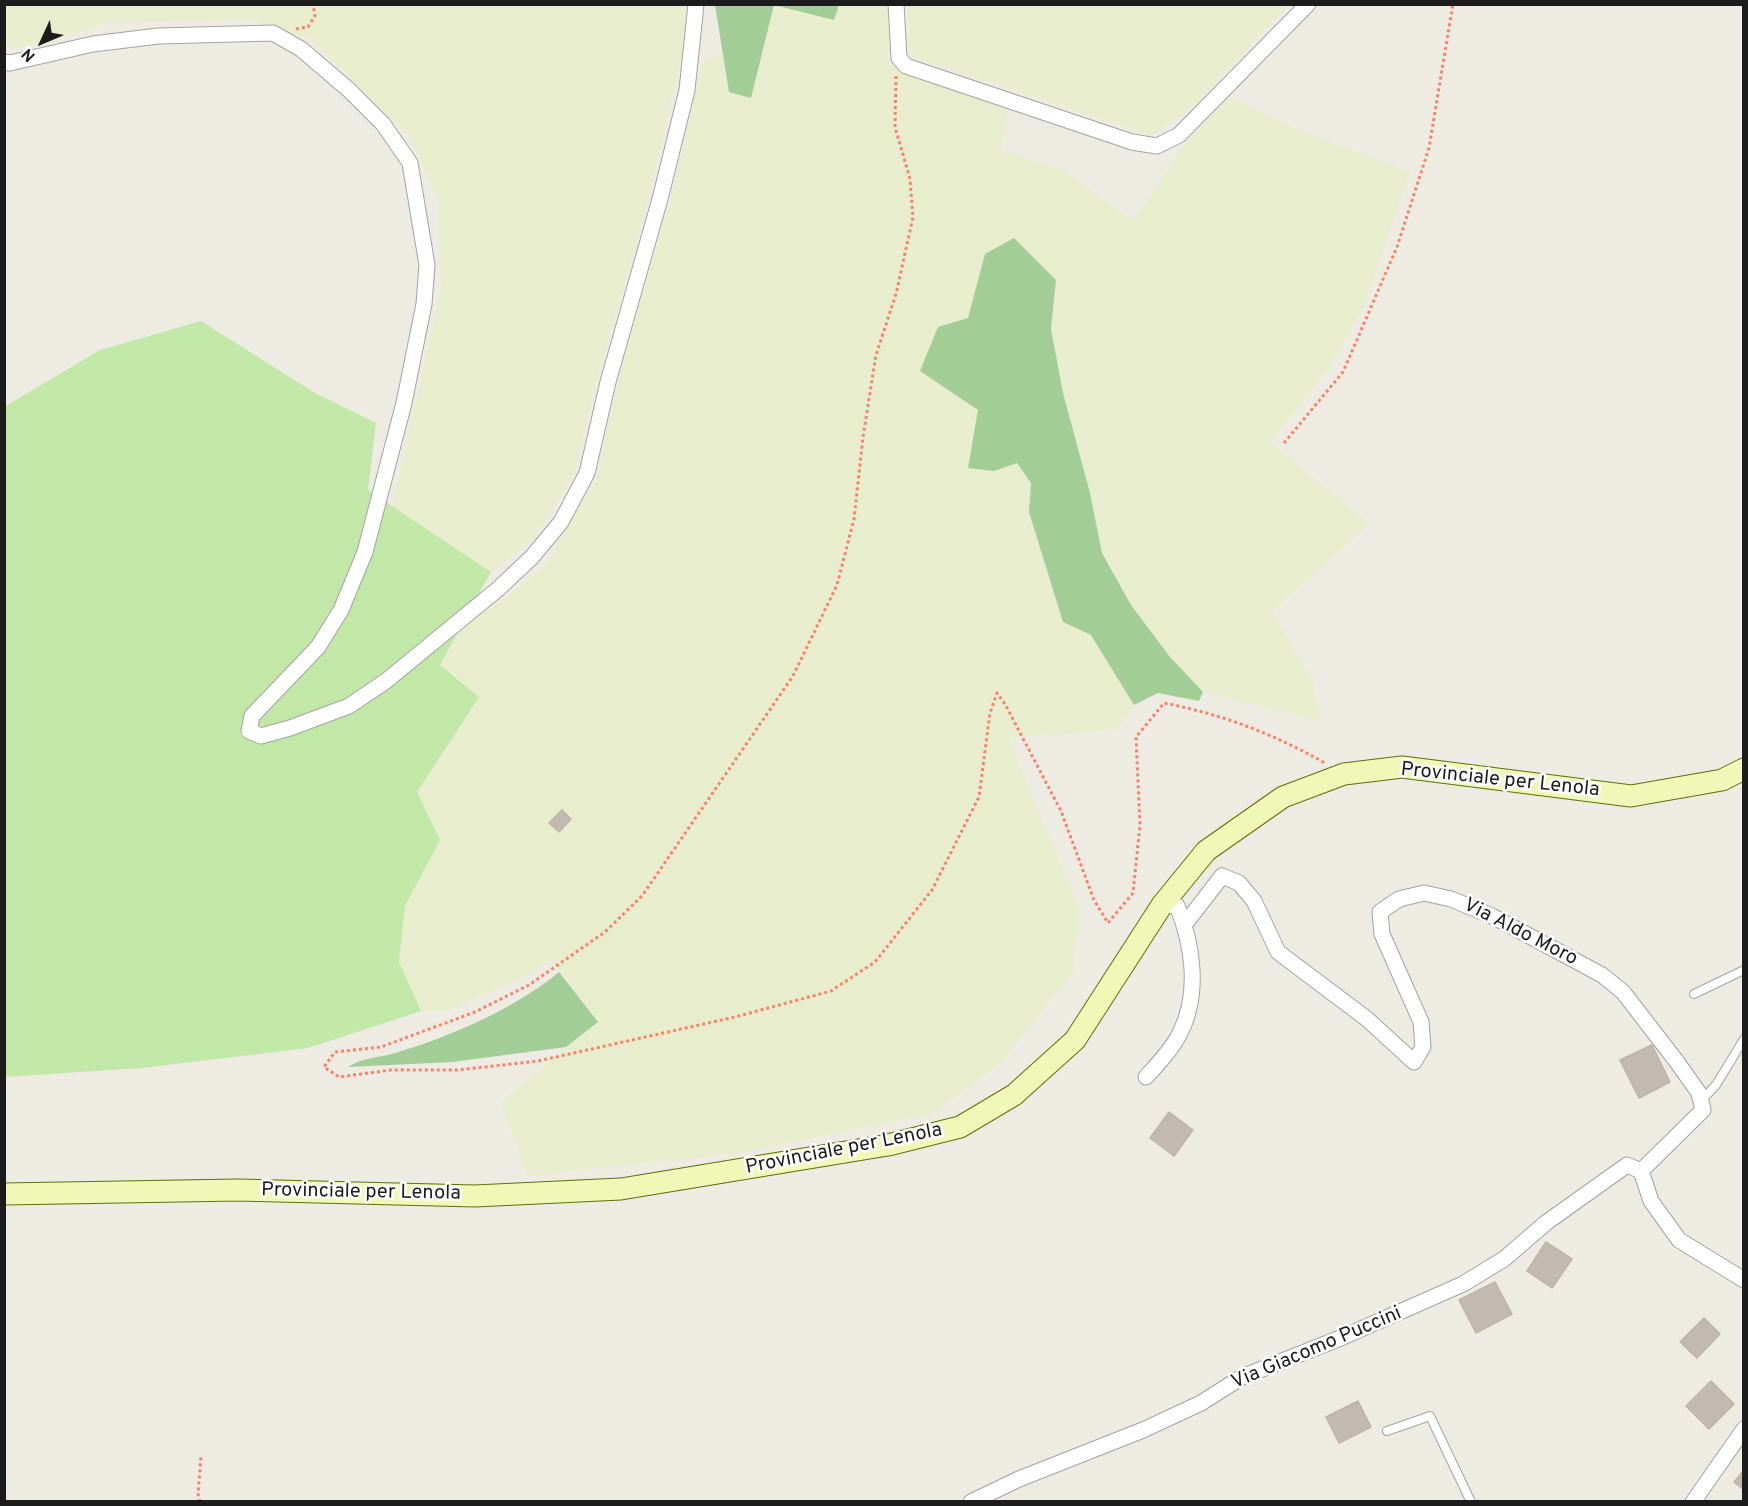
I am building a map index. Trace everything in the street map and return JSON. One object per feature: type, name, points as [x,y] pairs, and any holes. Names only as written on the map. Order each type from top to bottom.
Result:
[{"type":"main road","name":"Provinciale per Lenola","points":[[4,1194],[238,1190],[475,1196],[621,1189],[888,1144],[960,1127],[1014,1095],[1075,1040],[1162,905],[1206,851],[1282,797],[1344,774],[1402,767],[1631,796],[1722,780],[1743,769]]},
{"type":"street","points":[[4,62],[10,63],[93,44],[158,36],[273,33],[301,49],[349,90],[383,124],[410,163],[427,265],[424,304],[404,403],[365,552],[341,610],[318,648],[252,716],[249,731],[261,736],[349,706],[386,681],[498,589],[532,557],[561,522],[587,472],[608,382],[660,199],[687,90],[696,4]]},
{"type":"street","points":[[896,4],[899,58],[906,66],[1132,142],[1157,146],[1179,135],[1308,4]]},
{"type":"street","name":"Via Aldo Moro","points":[[1185,924],[1222,876],[1239,883],[1254,901],[1278,952],[1367,1019],[1414,1062],[1423,1047],[1421,1022],[1382,934],[1380,912],[1399,898],[1424,893],[1450,899],[1492,915],[1602,975],[1623,992],[1677,1062],[1699,1093],[1701,1101]]},
{"type":"street","points":[[1146,1077],[1180,1032],[1193,995],[1185,924],[1177,906],[1162,905]]},
{"type":"street","points":[[1701,1101],[1703,1110],[1641,1171],[1651,1200],[1679,1240],[1743,1280]]},
{"type":"street","name":"Via Giacomo Puccini","points":[[971,1502],[1019,1479],[1143,1430],[1201,1403],[1242,1377],[1343,1337],[1463,1284],[1504,1258],[1547,1222],[1627,1165],[1641,1171]]},
{"type":"street","points":[[1693,1502],[1743,1429]]},
{"type":"lane","points":[[1694,994],[1743,970]]},
{"type":"lane","points":[[1701,1101],[1716,1085],[1743,1039]]},
{"type":"lane","points":[[1387,1431],[1430,1416],[1471,1502]]},
{"type":"path","points":[[273,33],[308,27],[315,16],[314,4]]},
{"type":"path","points":[[1284,443],[1343,372],[1397,247],[1429,148],[1454,4]]},
{"type":"path","points":[[899,58],[894,87],[896,127],[910,179],[913,217],[897,294],[876,356],[851,530],[837,585],[793,676],[642,896],[605,932],[529,985],[475,1012],[381,1047],[335,1052],[324,1067],[339,1077],[391,1070],[458,1070],[538,1061],[735,1017],[831,991],[875,962],[932,890],[979,797],[990,713],[997,693],[1005,704],[1060,811],[1094,900],[1108,923],[1133,893],[1140,825],[1136,737],[1164,703],[1211,712],[1291,743],[1344,774]]},
{"type":"path","points":[[200,1502],[198,1494],[201,1457]]},
{"type":"green space","points":[[715,4],[839,5],[834,20],[774,5],[751,98],[729,92]]},
{"type":"green space","points":[[908,4],[1288,5],[1196,104],[1151,136],[910,55]]},
{"type":"green space","points":[[4,5],[686,5],[684,44],[659,153],[596,382],[574,474],[533,540],[491,572],[392,506],[441,290],[438,199],[408,135],[313,41],[252,19],[110,22],[17,49],[5,45]]},
{"type":"green space","points":[[774,5],[834,19],[839,5],[888,5],[888,64],[1008,110],[1001,150],[1064,170],[1132,220],[1144,206],[1179,151],[1229,97],[1294,128],[1410,171],[1363,308],[1327,371],[1270,442],[1370,524],[1272,611],[1313,682],[1319,720],[1203,692],[1170,657],[1131,605],[1102,553],[1090,493],[1063,393],[1051,329],[1056,280],[985,254],[968,318],[978,410],[968,468],[994,471],[1017,463],[1031,483],[1029,512],[1063,622],[1091,635],[1134,705],[1119,729],[1008,738],[1078,906],[1074,971],[1003,1061],[933,1114],[744,1152],[527,1176],[501,1102],[598,1021],[551,960],[532,973],[448,1011],[421,1011],[399,962],[405,906],[440,840],[417,792],[478,697],[440,665],[463,623],[490,609],[546,565],[596,480],[628,345],[670,202],[703,61],[723,54],[729,92],[751,98]]},
{"type":"green space","points":[[1014,238],[1056,280],[1051,329],[1063,393],[1090,493],[1102,553],[1131,605],[1170,657],[1203,692],[1199,701],[1158,693],[1134,705],[1091,635],[1063,622],[1029,512],[1031,483],[1017,463],[994,471],[968,468],[978,410],[920,371],[938,327],[968,318],[985,254]]},
{"type":"green space","points":[[201,321],[315,393],[376,423],[368,490],[491,572],[440,665],[479,697],[417,792],[440,840],[405,906],[399,962],[421,1011],[308,1048],[142,1068],[5,1077],[4,407],[100,350]]},
{"type":"green space","points":[[559,972],[598,1022],[566,1047],[452,1062],[348,1067],[365,1059],[389,1055],[460,1030],[523,998]]},
{"type":"building","points":[[562,810],[571,819],[559,832],[549,823]]},
{"type":"building","points":[[1652,1045],[1670,1082],[1639,1098],[1620,1060]]},
{"type":"building","points":[[1169,1112],[1193,1130],[1174,1156],[1150,1138]]},
{"type":"building","points":[[1546,1242],[1572,1259],[1552,1288],[1527,1271]]},
{"type":"building","points":[[1495,1282],[1512,1314],[1476,1333],[1459,1300]]},
{"type":"building","points":[[1704,1318],[1720,1334],[1697,1358],[1680,1342]]},
{"type":"building","points":[[1711,1381],[1734,1404],[1709,1429],[1686,1406]]},
{"type":"building","points":[[1358,1401],[1371,1427],[1339,1443],[1326,1417]]},
{"type":"building","points":[[1744,1470],[1744,1490],[1734,1482]]}]
